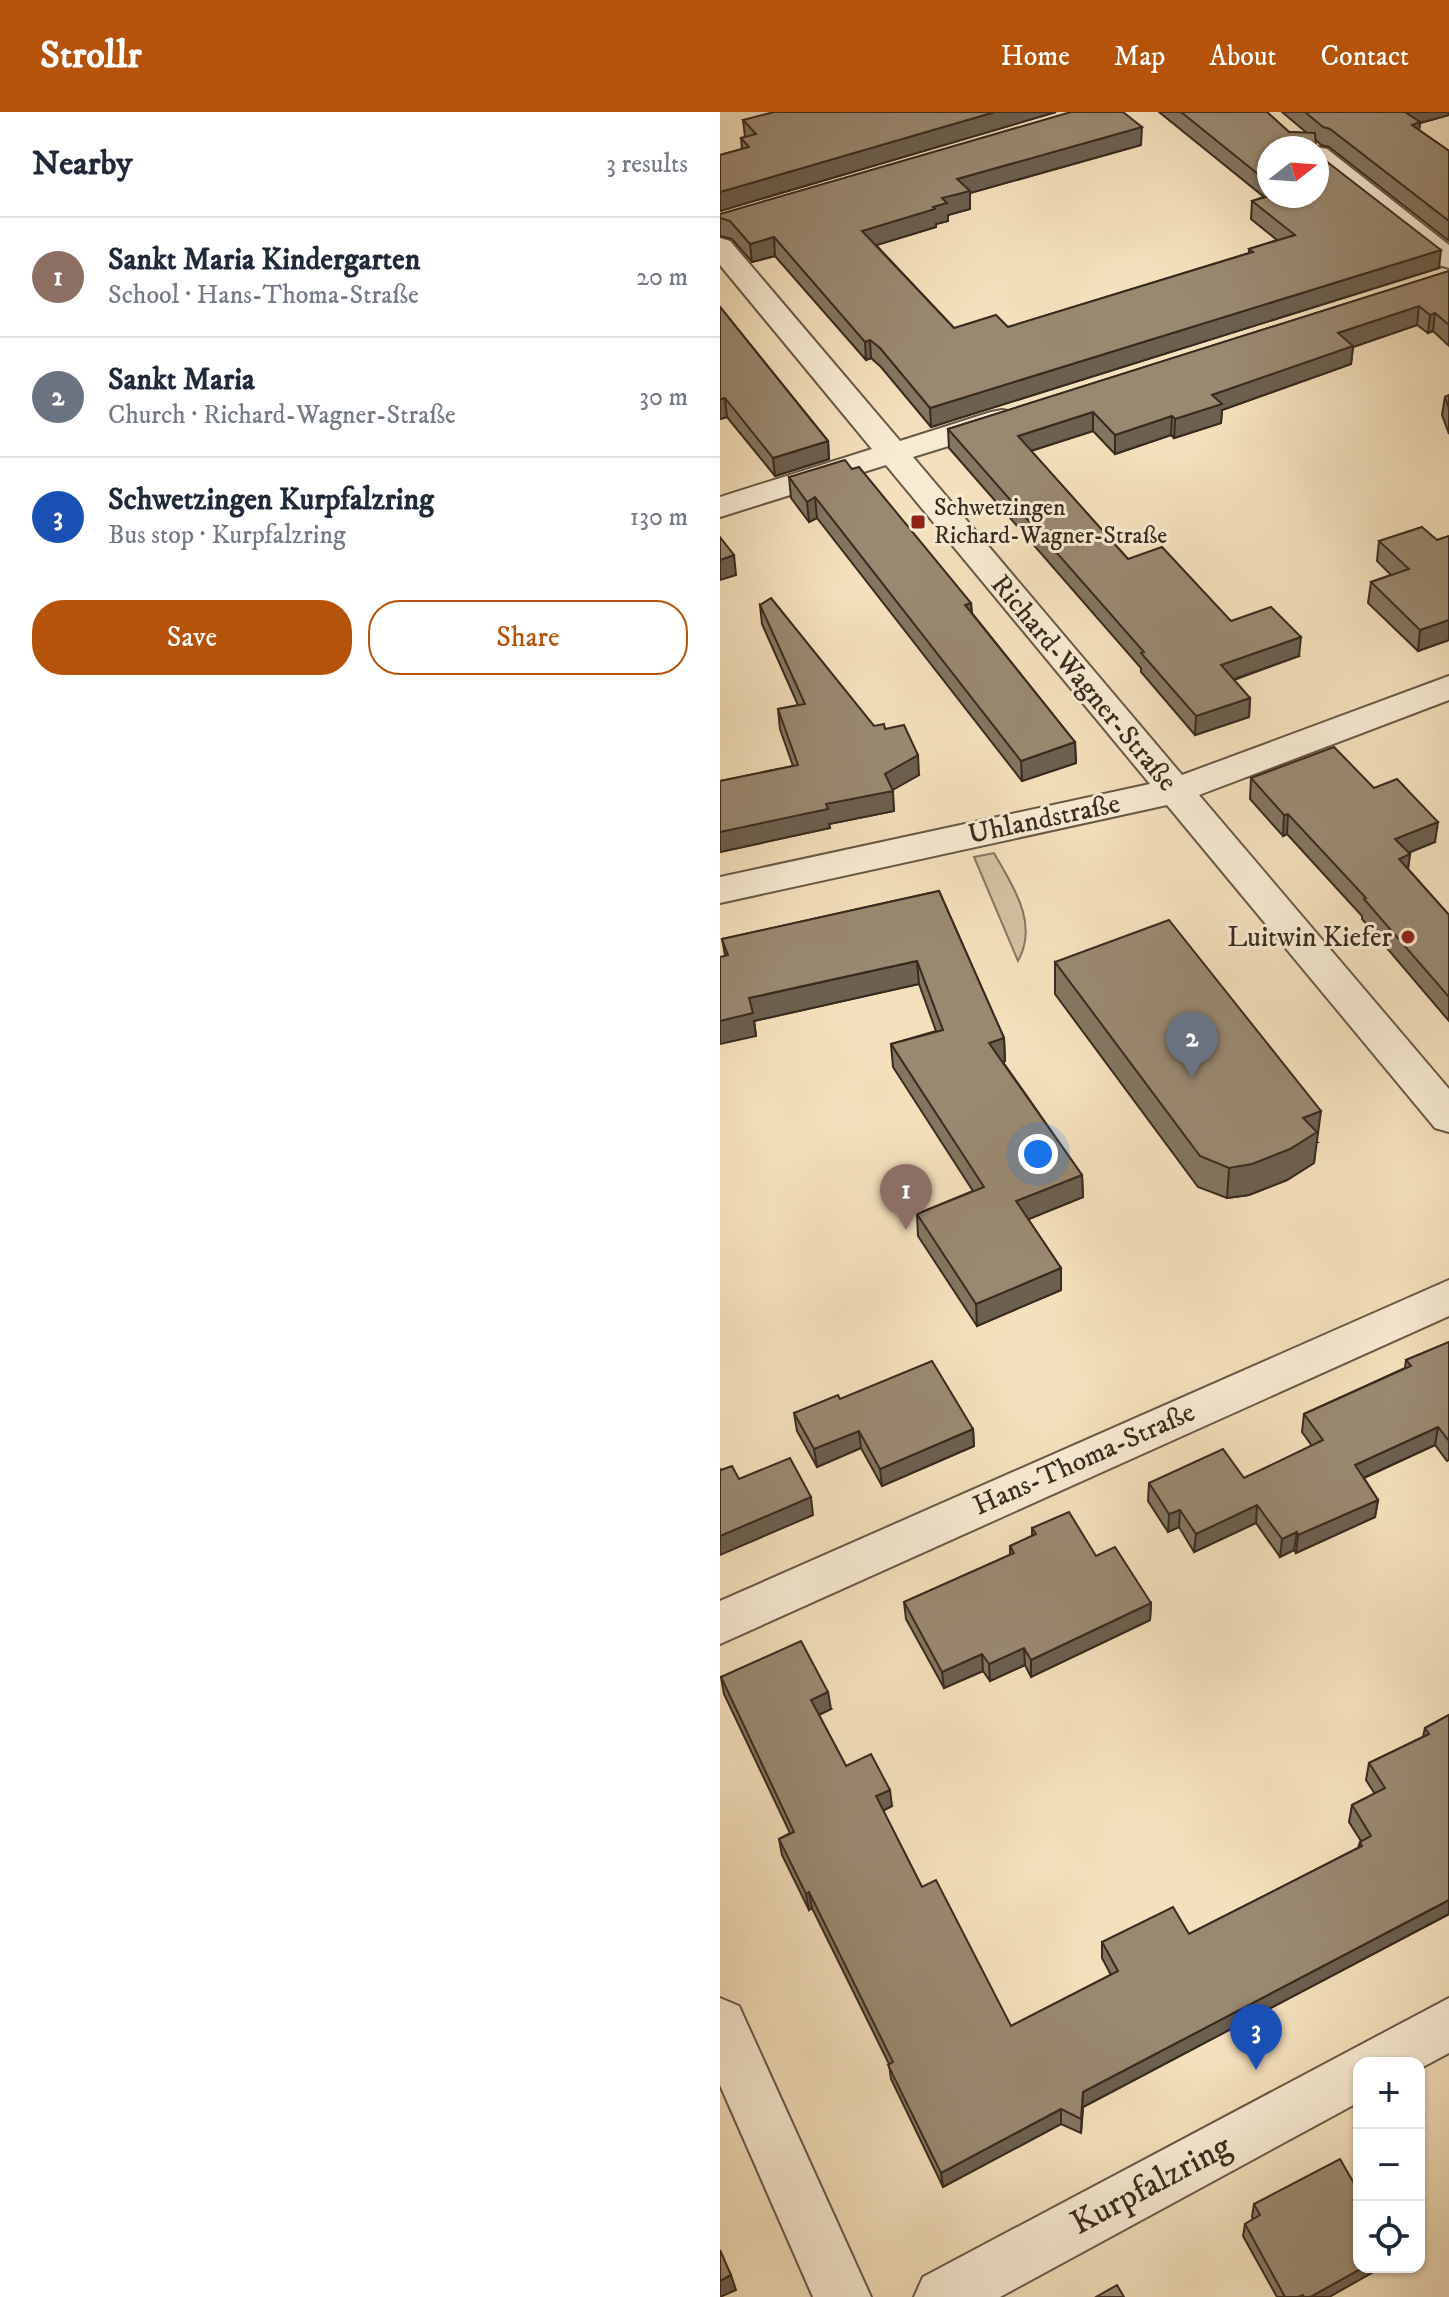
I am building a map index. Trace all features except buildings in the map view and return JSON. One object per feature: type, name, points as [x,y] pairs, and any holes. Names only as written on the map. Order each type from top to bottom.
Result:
[{"type":"street","points":[[1329,167],[1444,272]]},
{"type":"street","name":"Richard-Wagner-Straße","points":[[720,247],[1449,1117]]},
{"type":"street","points":[[720,507],[1027,411]]},
{"type":"street","name":"Uhlandstraße","points":[[720,890],[1174,791],[1449,687]]},
{"type":"street","name":"Hans-Thoma-Straße","points":[[720,1623],[1449,1297]]},
{"type":"street","points":[[720,2024],[842,2297]]},
{"type":"street","points":[[1388,2057],[1449,2024]]},
{"type":"street","name":"Kurpfalzring","points":[[943,2297],[1353,2076]]},
{"type":"shaded area","points":[[994,853],[1015,892],[1025,919],[1024,947],[1018,961],[974,857]]},
{"type":"place","name":"Schwetzingen Richard-Wagner-Straße","points":[[918,522]]},
{"type":"place","name":"Luitwin Kiefer","points":[[1408,937]]},
{"type":"place","name":"Sankt Maria","points":[[1192,1078]]},
{"type":"place","name":"Sankt Maria Kindergarten","points":[[906,1230]]},
{"type":"place","name":"Schwetzingen Kurpfalzring","points":[[1256,2070]]}]
